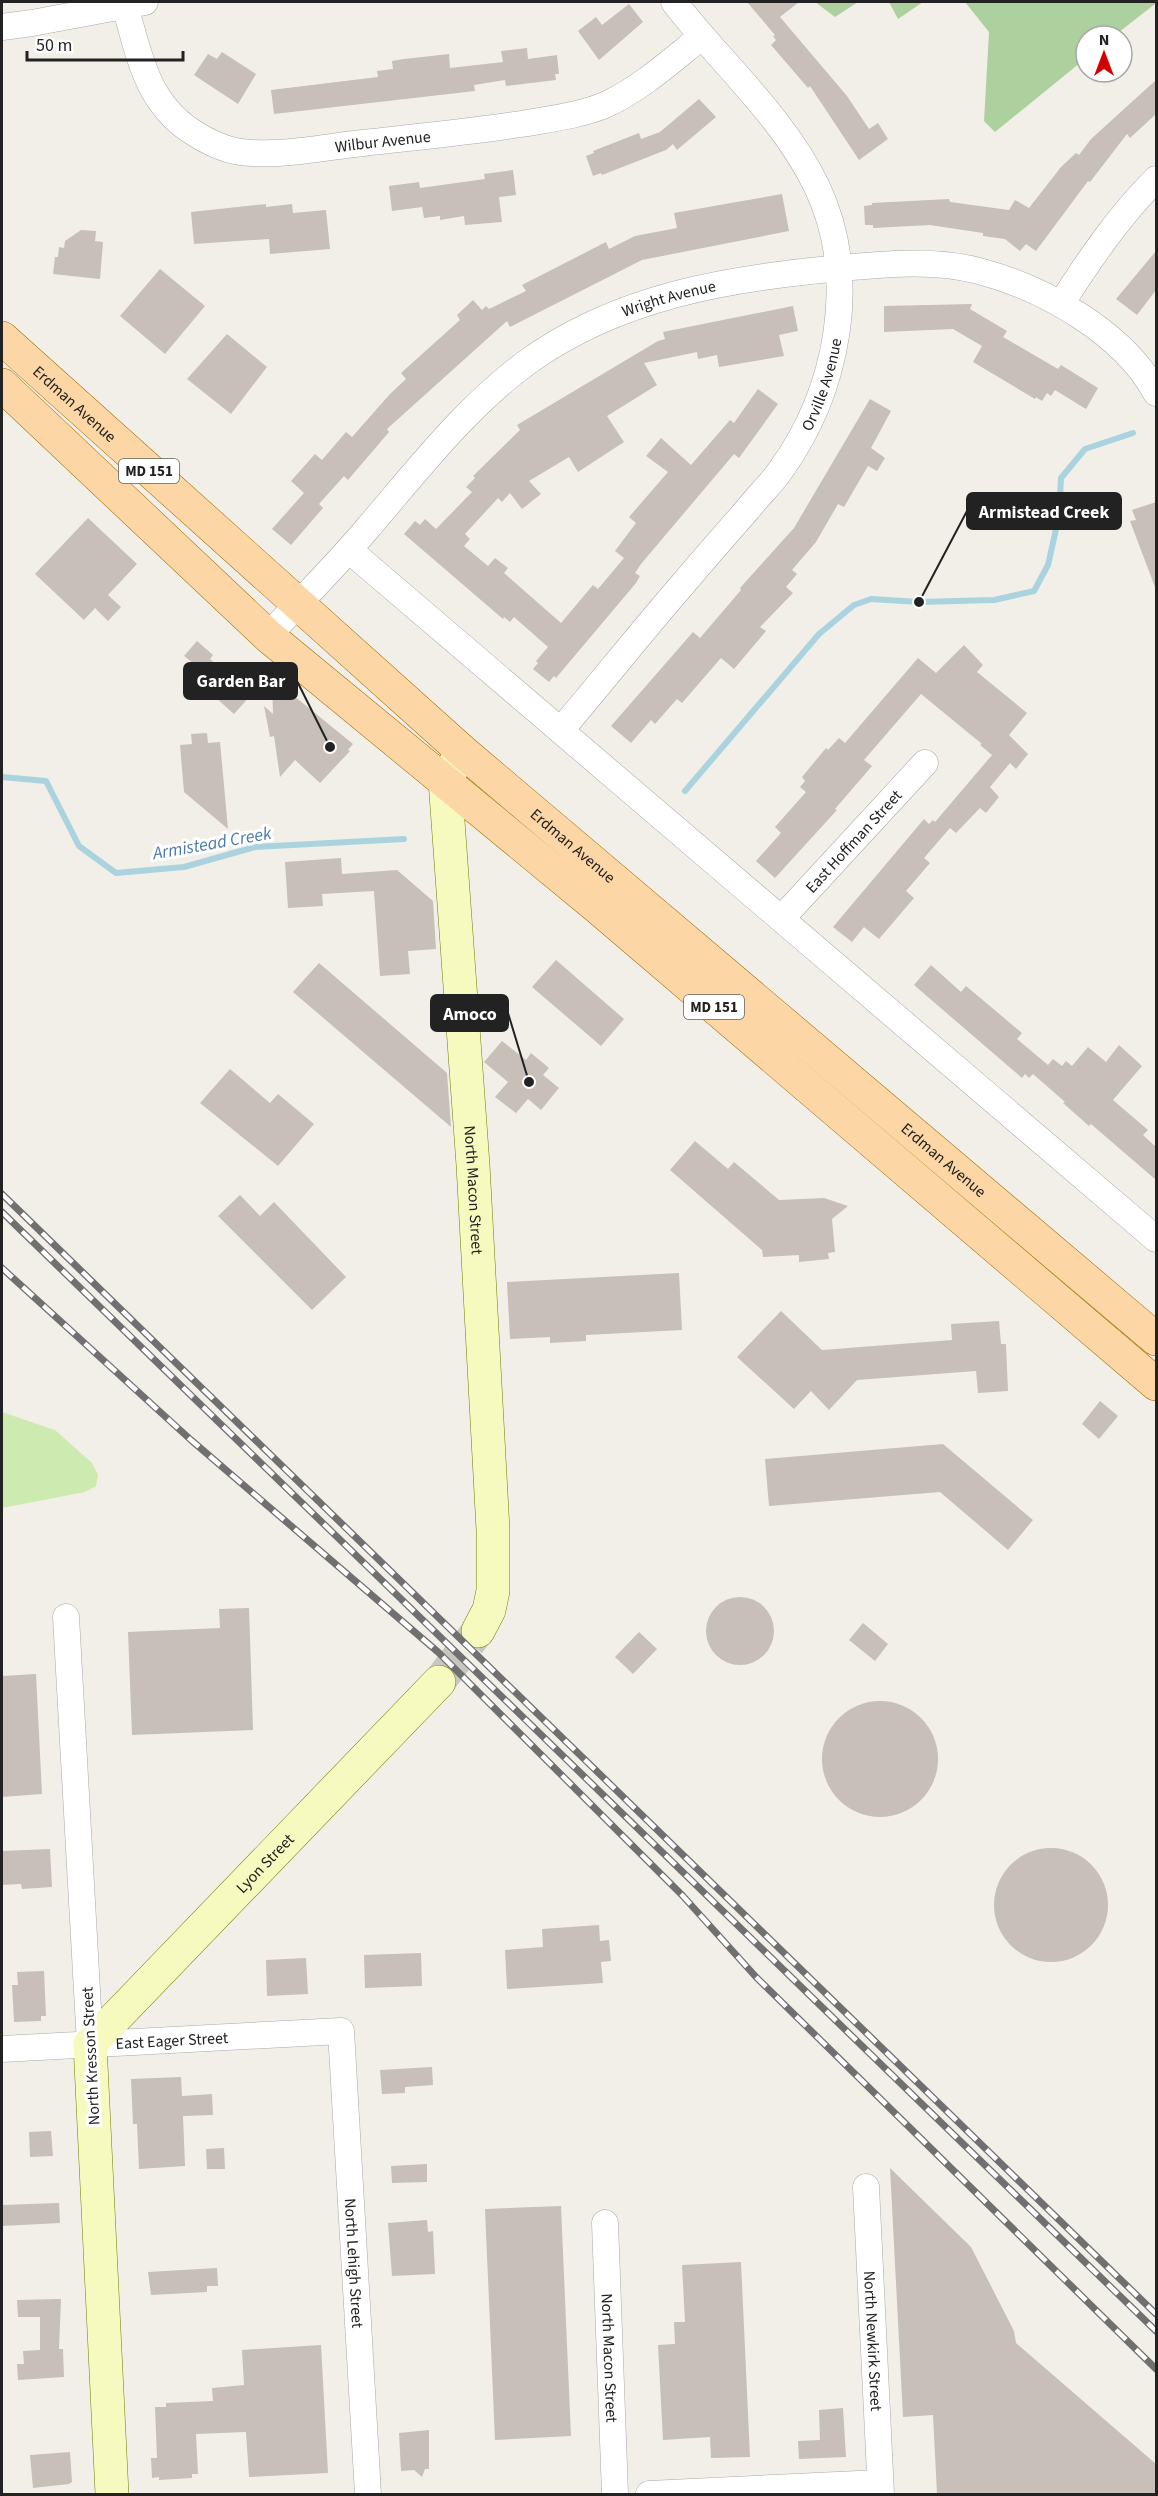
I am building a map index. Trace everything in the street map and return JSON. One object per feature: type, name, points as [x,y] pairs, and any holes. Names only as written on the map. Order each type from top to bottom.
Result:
[{"type":"main road","name":"Erdman Avenue","points":[[2,338],[462,751],[1156,1339]]},
{"type":"main road","name":"Erdman Avenue","points":[[2,385],[268,636],[596,906],[1156,1384]]},
{"type":"street","name":"Orville Avenue","points":[[561,730],[780,470],[807,424],[826,380],[836,341],[839,268],[818,189],[777,122],[701,37],[674,2]]},
{"type":"street","name":"Wilbur Avenue","points":[[135,4],[141,61],[159,102],[169,114],[192,132],[224,148],[241,152],[285,151],[477,130],[580,114],[606,104],[636,87],[701,37]]},
{"type":"street","points":[[2,27],[135,4]]},
{"type":"street","points":[[1060,304],[1097,250],[1156,179]]},
{"type":"street","name":"Wright Avenue","points":[[268,636],[349,550],[471,410],[526,363],[581,330],[653,299],[756,276],[839,268],[899,263],[941,264],[979,271],[1016,284],[1060,304],[1109,338],[1150,381],[1156,393]]},
{"type":"street","points":[[349,550],[1156,1239]]},
{"type":"street","points":[[445,780],[462,751]]},
{"type":"street","name":"East Hoffman Street","points":[[782,918],[925,763]]},
{"type":"street","name":"North Macon Street","points":[[445,780],[473,1165],[494,1530],[494,1592],[489,1610],[478,1631]]},
{"type":"street","name":"North Kresson Street","points":[[66,1617],[112,2494]]},
{"type":"street","name":"Lyon Street","points":[[90,2044],[439,1682]]},
{"type":"street","name":"East Eager Street","points":[[2,2049],[341,2031]]},
{"type":"street","name":"North Lehigh Street","points":[[341,2031],[368,2494]]},
{"type":"street","name":"North Newkirk Street","points":[[866,2187],[881,2489]]},
{"type":"street","name":"North Macon Street","points":[[605,2223],[615,2494]]},
{"type":"street","points":[[649,2494],[881,2489]]},
{"type":"green space","points":[[815,2],[858,2],[835,17]]},
{"type":"green space","points":[[889,2],[923,2],[898,19]]},
{"type":"green space","points":[[965,2],[1156,2],[1156,6],[1155,4],[1129,24],[1074,24],[1074,68],[995,132],[984,121],[989,32]]},
{"type":"green space","points":[[2,1412],[55,1430],[92,1463],[98,1475],[96,1486],[85,1492],[2,1508]]},
{"type":"building","points":[[747,2],[799,2],[780,17],[847,96],[869,129],[878,123],[888,139],[859,160],[810,86],[808,88],[771,45],[776,40],[773,36],[775,35]]},
{"type":"building","points":[[629,4],[643,22],[599,60],[578,31],[596,17],[602,25]]},
{"type":"building","points":[[527,48],[528,59],[557,55],[559,74],[555,74],[556,80],[506,86],[505,80],[474,85],[475,91],[274,114],[271,90],[378,77],[377,71],[393,69],[392,61],[404,59],[449,54],[450,68],[503,62],[501,51]]},
{"type":"building","points":[[222,52],[256,74],[238,104],[194,75],[208,54],[217,59]]},
{"type":"building","points":[[1156,80],[1156,114],[1130,138],[1127,134],[1090,182],[1088,181],[1036,251],[1026,244],[1020,251],[1005,239],[983,236],[983,233],[930,225],[873,228],[873,225],[865,225],[864,206],[872,205],[872,203],[949,199],[950,202],[1009,210],[1015,200],[1029,208],[1061,167],[1076,153],[1079,155],[1091,139]]},
{"type":"building","points":[[699,99],[716,117],[677,150],[673,144],[666,150],[602,175],[601,173],[593,176],[586,156],[594,153],[593,151],[639,133],[641,139],[660,132]]},
{"type":"building","points":[[513,170],[516,195],[499,197],[502,222],[465,225],[464,216],[440,220],[440,216],[424,218],[422,207],[392,211],[389,186],[419,182],[420,188],[485,179],[484,174]]},
{"type":"building","points":[[782,194],[789,231],[642,260],[510,327],[507,321],[387,429],[389,432],[348,480],[344,476],[319,504],[323,508],[291,545],[272,529],[304,493],[291,481],[315,454],[322,460],[346,432],[352,437],[406,379],[401,373],[460,320],[457,315],[473,300],[482,310],[486,306],[489,309],[526,291],[522,285],[606,242],[609,249],[635,236],[677,228],[674,213]]},
{"type":"building","points":[[266,204],[266,207],[292,204],[293,213],[326,210],[330,249],[270,254],[269,239],[194,244],[191,212]]},
{"type":"building","points":[[81,230],[96,231],[95,241],[103,242],[100,279],[53,274],[59,247],[64,248],[65,241]]},
{"type":"building","points":[[1156,251],[1156,290],[1137,315],[1116,299]]},
{"type":"building","points":[[160,269],[205,306],[165,354],[120,316]]},
{"type":"building","points":[[972,304],[970,309],[1007,331],[1003,337],[1058,369],[1061,365],[1098,388],[1086,409],[1055,390],[1051,396],[1047,393],[1042,401],[1036,397],[1035,399],[973,362],[982,346],[953,329],[884,332],[884,306]]},
{"type":"building","points":[[793,306],[798,331],[779,335],[784,356],[719,367],[717,355],[698,359],[697,352],[644,363],[657,385],[607,416],[624,442],[578,472],[569,457],[529,481],[541,494],[522,509],[510,493],[502,502],[498,498],[465,534],[470,539],[464,546],[488,566],[495,558],[508,568],[504,573],[561,623],[593,585],[598,589],[624,558],[615,551],[636,523],[629,517],[668,472],[646,456],[661,438],[691,465],[730,420],[734,423],[758,389],[778,404],[739,458],[734,454],[641,564],[635,573],[640,576],[636,583],[556,678],[554,676],[549,682],[533,669],[538,663],[536,661],[548,647],[514,617],[510,622],[504,617],[503,619],[404,534],[415,521],[420,525],[425,519],[436,529],[472,492],[466,487],[475,478],[473,476],[520,430],[517,425],[665,339],[663,332]]},
{"type":"building","points":[[227,334],[267,367],[231,414],[187,379]]},
{"type":"building","points":[[870,399],[891,411],[871,448],[885,458],[877,471],[868,466],[844,507],[838,504],[816,542],[792,570],[797,574],[786,587],[793,593],[760,627],[766,631],[734,669],[721,658],[682,703],[677,699],[655,724],[651,720],[631,743],[611,726],[693,632],[700,638],[741,590],[740,588],[794,528]]},
{"type":"building","points":[[1156,502],[1155,587],[1130,521],[1136,520],[1132,510]]},
{"type":"building","points":[[88,518],[137,564],[108,595],[121,607],[108,621],[95,608],[84,620],[35,574]]},
{"type":"building","points":[[197,641],[213,655],[210,659],[251,695],[234,714],[186,671],[193,663],[184,656]]},
{"type":"building","points":[[964,645],[983,665],[977,672],[1027,713],[1009,735],[1028,754],[1016,769],[1010,763],[990,787],[999,797],[986,813],[980,808],[956,833],[950,828],[924,858],[930,863],[906,891],[914,898],[879,939],[864,927],[852,942],[833,927],[924,819],[929,824],[933,820],[935,822],[992,755],[980,745],[982,744],[921,694],[864,760],[872,766],[835,809],[837,810],[775,878],[756,861],[781,833],[775,827],[806,792],[800,787],[805,781],[802,777],[826,748],[828,750],[839,738],[845,743],[918,658],[936,673]]},
{"type":"building","points":[[272,678],[353,744],[348,750],[350,751],[320,783],[295,760],[280,777],[274,736],[270,737],[264,706],[273,714]]},
{"type":"building","points":[[207,733],[208,743],[220,742],[228,829],[184,792],[180,745],[192,744],[191,734]]},
{"type":"building","points":[[341,858],[342,874],[397,870],[433,901],[436,949],[408,951],[410,974],[380,976],[374,891],[322,894],[323,906],[288,908],[285,862]]},
{"type":"building","points":[[556,960],[624,1019],[601,1046],[532,987]]},
{"type":"building","points":[[319,963],[447,1073],[451,1127],[293,992]]},
{"type":"building","points":[[931,965],[961,992],[966,986],[1022,1033],[1017,1039],[1048,1065],[1053,1059],[1062,1066],[1066,1061],[1072,1066],[1088,1047],[1106,1062],[1119,1045],[1142,1066],[1113,1100],[1148,1130],[1143,1135],[1156,1147],[1156,1180],[1091,1124],[1089,1126],[1033,1074],[1029,1078],[1025,1074],[1022,1078],[914,985]]},
{"type":"building","points":[[502,1041],[526,1060],[531,1053],[549,1068],[543,1075],[559,1088],[541,1110],[528,1099],[516,1113],[495,1097],[508,1082],[484,1062]]},
{"type":"building","points":[[230,1069],[270,1103],[278,1094],[314,1124],[278,1166],[200,1103]]},
{"type":"building","points":[[695,1141],[728,1169],[734,1162],[779,1200],[824,1198],[848,1206],[832,1219],[835,1252],[828,1253],[829,1259],[799,1262],[799,1255],[763,1257],[762,1250],[670,1170]]},
{"type":"building","points":[[240,1195],[260,1216],[274,1202],[346,1277],[312,1310],[218,1216]]},
{"type":"building","points":[[679,1273],[682,1330],[586,1335],[586,1341],[550,1343],[550,1337],[510,1339],[507,1282]]},
{"type":"building","points":[[781,1311],[822,1350],[952,1340],[951,1324],[999,1321],[1001,1344],[1006,1344],[1008,1391],[978,1393],[976,1371],[857,1380],[829,1410],[811,1391],[794,1409],[737,1357]]},
{"type":"building","points":[[1100,1401],[1118,1416],[1099,1439],[1082,1424]]},
{"type":"building","points":[[943,1444],[1033,1520],[1008,1550],[940,1492],[769,1506],[765,1459]]},
{"type":"building","points":[[740,1597],[753,1600],[764,1607],[771,1618],[774,1631],[771,1644],[764,1655],[753,1662],[740,1665],[727,1662],[716,1655],[709,1644],[706,1631],[709,1618],[716,1607],[727,1600]]},
{"type":"building","points":[[249,1608],[253,1730],[132,1735],[128,1632],[220,1628],[219,1609]]},
{"type":"building","points":[[863,1623],[888,1644],[875,1661],[849,1640]]},
{"type":"building","points":[[639,1632],[657,1649],[633,1674],[615,1657]]},
{"type":"building","points":[[36,1674],[42,1794],[2,1797],[2,1676]]},
{"type":"building","points":[[880,1701],[902,1706],[921,1718],[933,1737],[938,1759],[933,1781],[921,1800],[902,1812],[880,1817],[858,1812],[839,1800],[827,1781],[822,1759],[827,1737],[839,1718],[858,1706]]},
{"type":"building","points":[[1051,1848],[1073,1852],[1091,1865],[1104,1883],[1108,1905],[1104,1927],[1091,1945],[1073,1958],[1051,1962],[1029,1958],[1011,1945],[998,1927],[994,1905],[998,1883],[1011,1865],[1029,1852]]},
{"type":"building","points":[[50,1849],[52,1887],[22,1889],[21,1884],[2,1885],[2,1851]]},
{"type":"building","points":[[599,1925],[600,1941],[609,1940],[611,1961],[601,1962],[603,1983],[507,1989],[505,1950],[543,1947],[542,1929]]},
{"type":"building","points":[[421,1953],[422,1986],[365,1988],[364,1955]]},
{"type":"building","points":[[306,1958],[308,1994],[267,1996],[266,1960]]},
{"type":"building","points":[[44,1971],[46,2016],[41,2016],[41,2021],[14,2022],[12,1985],[18,1985],[17,1972]]},
{"type":"building","points":[[432,2067],[433,2085],[405,2087],[405,2093],[382,2094],[380,2070]]},
{"type":"building","points":[[181,2077],[182,2096],[212,2094],[213,2115],[183,2116],[185,2166],[139,2169],[137,2124],[133,2124],[131,2079]]},
{"type":"building","points":[[51,2131],[53,2156],[30,2157],[29,2132]]},
{"type":"building","points":[[224,2148],[225,2169],[207,2169],[206,2149]]},
{"type":"building","points":[[427,2164],[427,2182],[392,2183],[391,2166]]},
{"type":"building","points":[[890,2168],[971,2247],[1014,2331],[1016,2343],[1156,2464],[1156,2494],[937,2494],[933,2415],[903,2417]]},
{"type":"building","points":[[59,2203],[60,2223],[2,2226],[2,2205]]},
{"type":"building","points":[[561,2206],[571,2436],[495,2440],[485,2209]]},
{"type":"building","points":[[427,2220],[428,2232],[433,2231],[435,2274],[392,2276],[388,2223]]},
{"type":"building","points":[[741,2262],[750,2457],[711,2458],[710,2437],[663,2440],[658,2345],[675,2344],[674,2322],[685,2322],[682,2265]]},
{"type":"building","points":[[217,2268],[218,2286],[207,2286],[207,2292],[151,2295],[148,2272]]},
{"type":"building","points":[[61,2299],[59,2349],[63,2349],[64,2377],[18,2380],[17,2364],[24,2364],[23,2351],[40,2350],[40,2317],[18,2317],[17,2300]]},
{"type":"building","points":[[321,2345],[328,2473],[249,2477],[246,2432],[196,2434],[198,2474],[192,2474],[192,2478],[159,2480],[159,2477],[152,2478],[151,2458],[157,2458],[155,2407],[166,2407],[166,2403],[213,2401],[212,2388],[244,2385],[242,2350]]},
{"type":"building","points":[[843,2408],[846,2457],[799,2459],[798,2441],[820,2440],[819,2410]]},
{"type":"building","points":[[429,2430],[429,2469],[425,2469],[422,2477],[414,2470],[401,2471],[399,2433]]},
{"type":"building","points":[[70,2452],[72,2482],[33,2488],[30,2455]]},
{"type":"waterway","name":"Armistead Creek","points":[[685,791],[819,634],[854,605],[871,599],[919,602],[994,600],[1034,591],[1048,565],[1059,516],[1061,478],[1085,449],[1133,433]]},
{"type":"waterway","name":"Armistead Creek","points":[[2,777],[46,781],[79,846],[116,873],[184,867],[255,847],[404,839]]},
{"type":"tunnel","points":[[439,1682],[478,1631]]},
{"type":"railway","points":[[2,1194],[1156,2314]]},
{"type":"railway","points":[[2,1212],[1156,2331]]},
{"type":"railway","points":[[2,1268],[191,1440],[438,1652],[682,1895],[756,1977],[1156,2369]]},
{"type":"place","name":"Armistead Creek","points":[[919,602]]},
{"type":"place","name":"Garden Bar","points":[[330,747]]},
{"type":"place","name":"Amoco","points":[[529,1082]]}]
